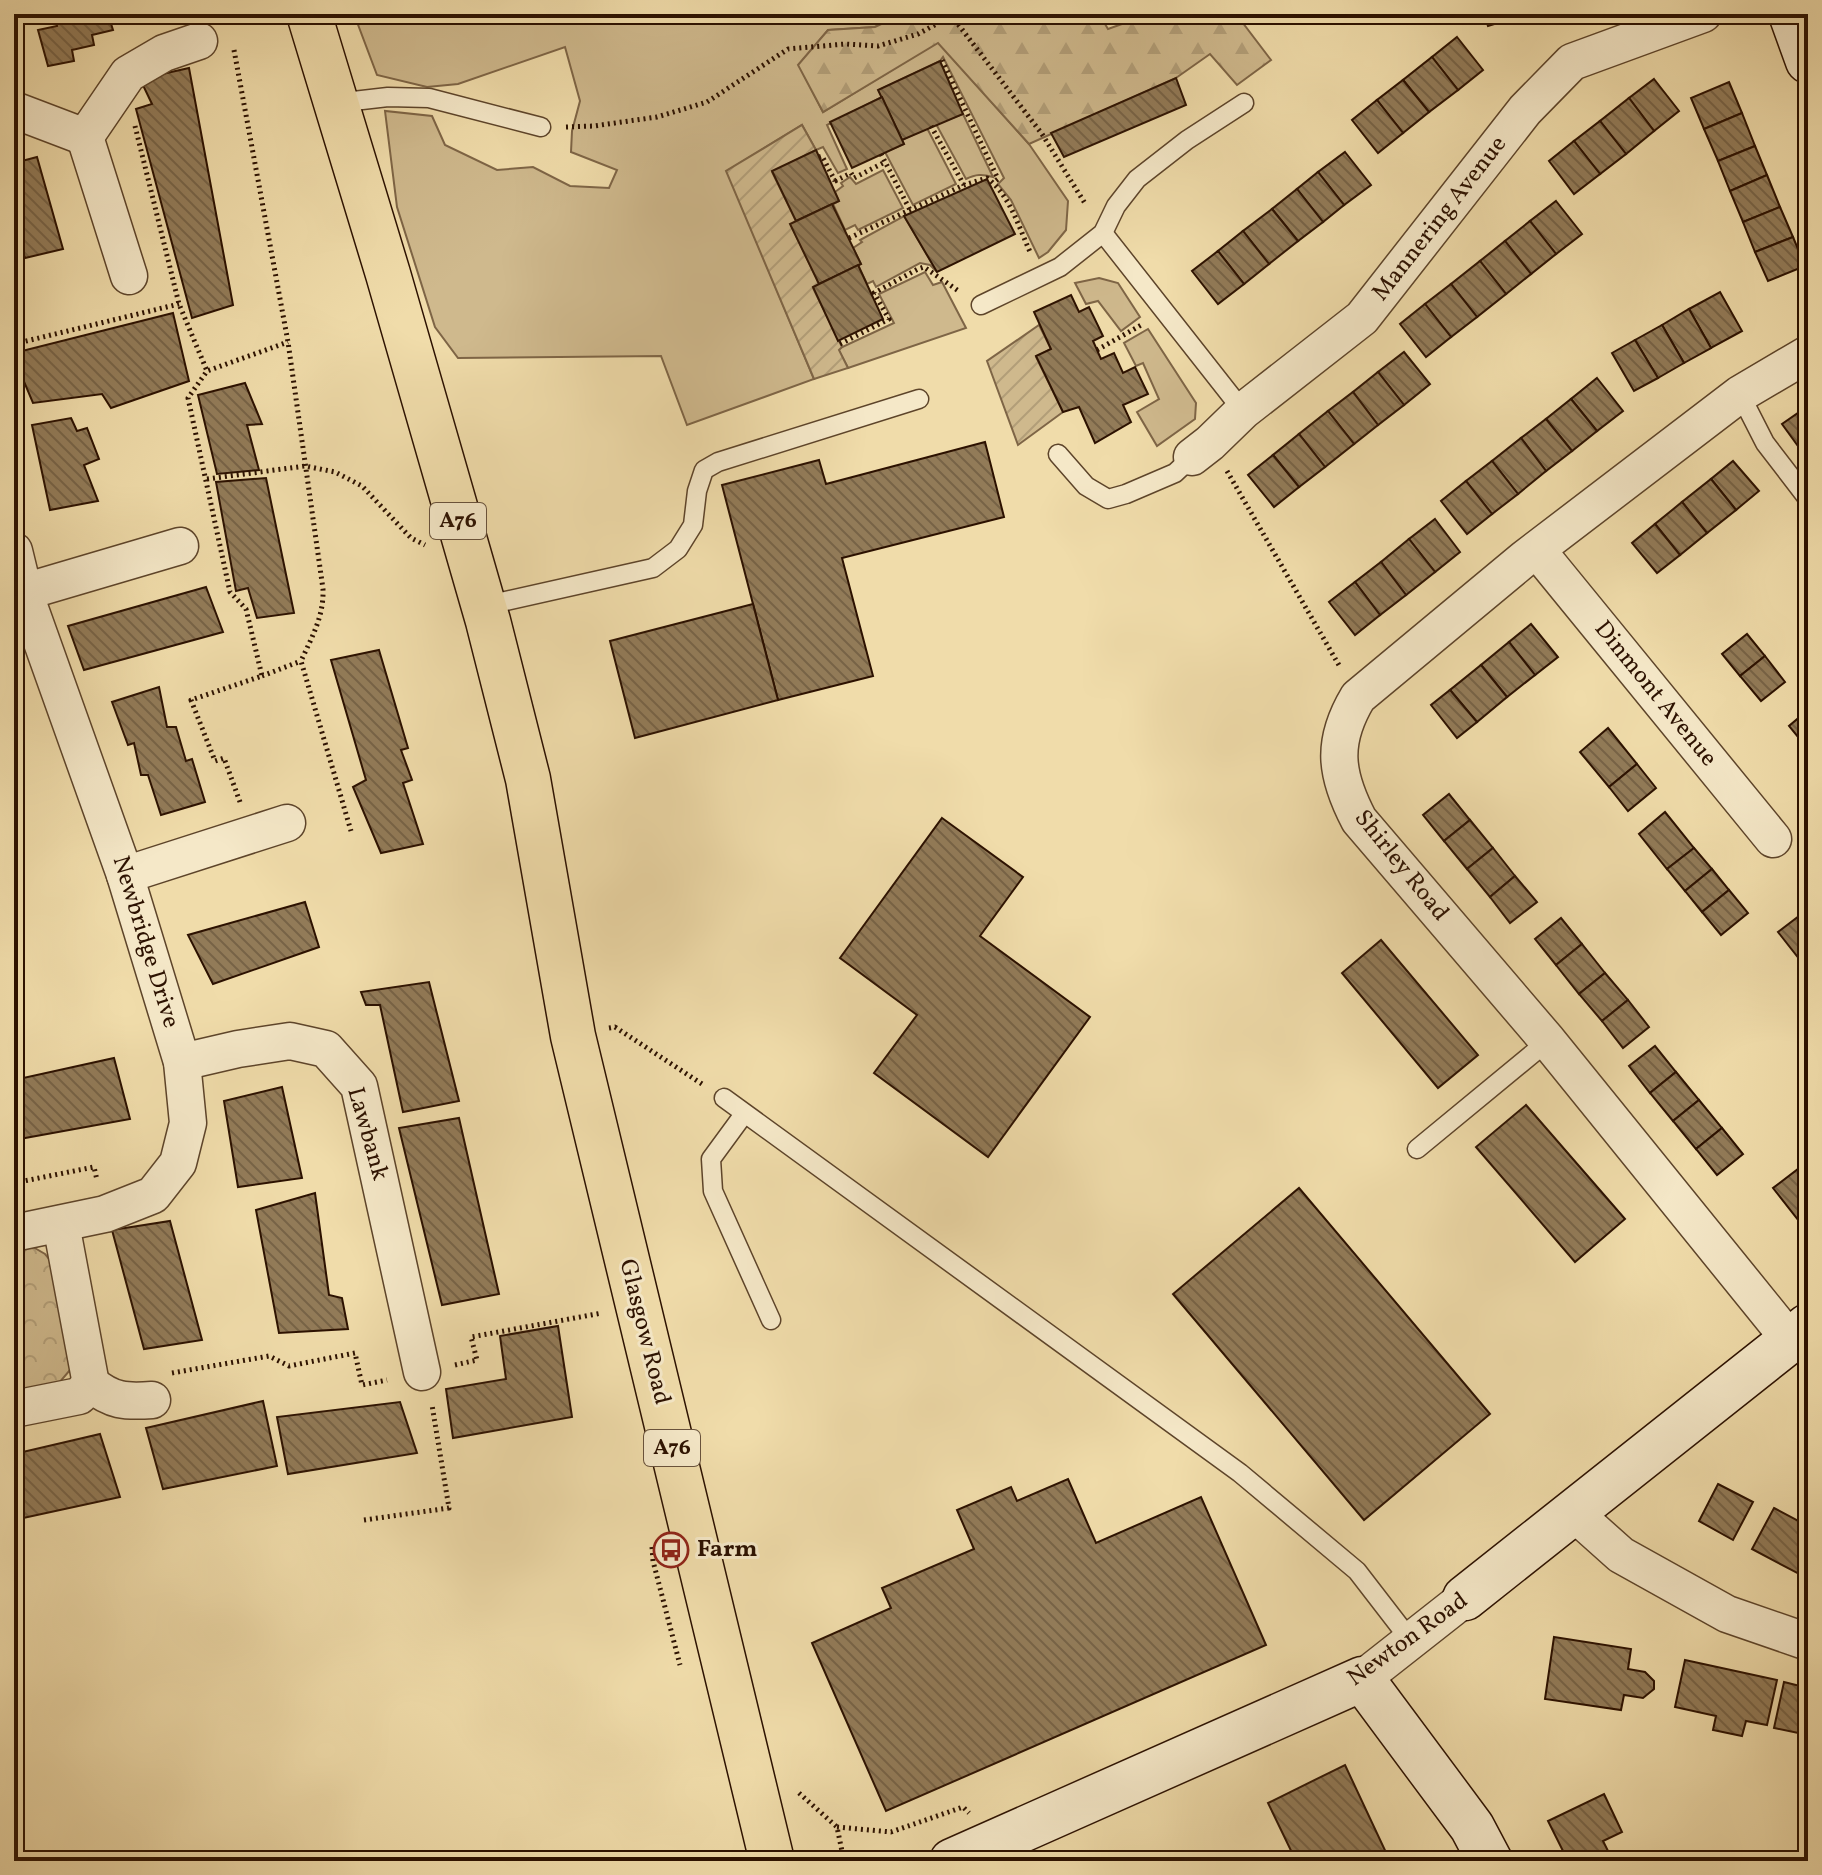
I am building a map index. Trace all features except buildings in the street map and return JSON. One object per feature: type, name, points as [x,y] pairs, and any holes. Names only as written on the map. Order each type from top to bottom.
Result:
[{"type":"highway","name":"A76","points":[[309,14],[388,274],[483,606],[528,779],[573,1036]]},
{"type":"highway","name":"Glasgow Road","points":[[573,1036],[772,1861]]},
{"type":"street","name":"Mannering Avenue","points":[[1201,450],[1243,411],[1362,318],[1525,110],[1572,62],[1703,14]]},
{"type":"street","points":[[1791,14],[1808,61]]},
{"type":"street","points":[[85,137],[128,74],[164,53],[215,41]]},
{"type":"street","points":[[14,110],[85,137]]},
{"type":"street","points":[[85,137],[129,276]]},
{"type":"street","name":"Shirley Road","points":[[1799,1333],[1359,820],[1342,783],[1339,762],[1346,718],[1358,697],[1537,550],[1740,394],[1808,354]]},
{"type":"street","points":[[24,592],[180,546]]},
{"type":"street","name":"Dinmont Avenue","points":[[1537,550],[1773,839]]},
{"type":"street","name":"Newbridge Drive","points":[[14,551],[24,592],[125,875],[182,1062],[188,1123],[178,1163],[153,1195],[105,1214],[14,1233]]},
{"type":"street","points":[[125,875],[287,823]]},
{"type":"street","name":"Lawbank","points":[[182,1062],[290,1041],[326,1049],[359,1086],[427,1387]]},
{"type":"street","points":[[61,1224],[91,1384],[106,1396],[128,1402],[152,1400]]},
{"type":"street","name":"Newton Road","points":[[952,1861],[1362,1679],[1799,1333]]},
{"type":"street","points":[[14,1409],[79,1396],[91,1384]]},
{"type":"street","points":[[1574,1513],[1621,1555],[1727,1614],[1808,1642]]},
{"type":"street","points":[[1362,1679],[1472,1827],[1490,1861]]},
{"type":"lane","points":[[336,103],[388,97],[429,98],[541,127]]},
{"type":"lane","points":[[981,305],[1060,267],[1103,233],[1116,206],[1137,179],[1187,140],[1244,103]]},
{"type":"lane","points":[[1103,233],[1243,411]]},
{"type":"lane","points":[[1740,394],[1765,443],[1808,499]]},
{"type":"lane","points":[[483,606],[653,568],[678,549],[693,525],[697,491],[704,470],[718,462],[919,399]]},
{"type":"lane","points":[[1058,454],[1086,486],[1108,499],[1175,473],[1201,450]]},
{"type":"lane","points":[[1417,1149],[1548,1041]]},
{"type":"lane","points":[[724,1098],[1240,1473],[1357,1571],[1411,1641]]},
{"type":"lane","points":[[744,1114],[711,1159],[713,1191],[771,1320]]},
{"type":"path","points":[[541,127],[594,126],[657,117],[707,102],[788,49],[845,44],[878,46],[918,34],[951,15],[1042,134],[1103,233]]},
{"type":"path","points":[[215,41],[288,342],[324,606],[301,661],[351,831]]},
{"type":"path","points":[[942,60],[998,179],[993,183]]},
{"type":"path","points":[[113,97],[131,109],[179,304],[207,371]]},
{"type":"path","points":[[931,126],[964,185]]},
{"type":"path","points":[[881,154],[910,210]]},
{"type":"path","points":[[819,157],[822,156],[833,182],[851,173],[854,178],[885,162]]},
{"type":"path","points":[[849,238],[964,185],[987,178],[1006,201],[1041,276]]},
{"type":"path","points":[[840,344],[889,319],[874,293],[924,267],[981,305]]},
{"type":"path","points":[[14,344],[179,304]]},
{"type":"path","points":[[1097,350],[1165,311]]},
{"type":"path","points":[[262,676],[246,609],[230,592],[188,398],[207,371],[288,342]]},
{"type":"path","points":[[1201,450],[1358,697]]},
{"type":"path","points":[[207,479],[305,466],[335,472],[362,486],[411,538],[430,548]]},
{"type":"path","points":[[252,834],[224,758],[215,761],[191,700],[301,661]]},
{"type":"path","points":[[573,1036],[615,1027],[724,1098]]},
{"type":"path","points":[[14,1183],[94,1167],[105,1214]]},
{"type":"path","points":[[364,1520],[449,1508],[427,1387]]},
{"type":"path","points":[[837,1827],[891,1832],[963,1807],[995,1842]]},
{"type":"green space","points":[[354,14],[903,14],[875,27],[828,30],[799,65],[823,112],[938,42],[1029,144],[1068,201],[1066,230],[1039,258],[1011,200],[998,184],[1004,178],[943,57],[879,90],[882,97],[827,125],[847,169],[838,173],[823,147],[816,150],[802,125],[727,171],[814,379],[687,425],[661,356],[458,358],[435,327],[397,207],[385,111],[432,116],[445,145],[497,170],[533,167],[570,186],[609,188],[617,170],[571,152],[572,131],[580,101],[565,47],[458,84],[427,87],[377,75]]},
{"type":"green space","points":[[903,14],[1099,14],[1108,29],[1150,14],[1236,14],[1271,60],[1237,85],[1210,54],[1176,78],[1029,144],[938,43],[823,112],[798,65],[828,30],[875,27]]},
{"type":"green space","points":[[963,114],[993,177],[979,175],[966,179],[936,124]]},
{"type":"green space","points":[[802,125],[816,150],[772,172],[796,221],[791,225],[819,284],[813,288],[842,347],[839,350],[848,368],[814,379],[726,171]]},
{"type":"green space","points":[[927,128],[956,184],[913,205],[885,152],[904,144],[902,140]]},
{"type":"green space","points":[[883,170],[903,208],[858,230],[855,225],[845,230],[833,204],[839,201],[835,192],[850,177],[856,184]]},
{"type":"green space","points":[[904,216],[937,272],[930,265],[920,263],[876,287],[873,281],[867,284],[853,248],[862,242],[860,240]]},
{"type":"green space","points":[[925,272],[933,285],[942,282],[966,328],[848,368],[838,349],[894,323],[879,294]]},
{"type":"green space","points":[[1099,278],[1118,283],[1140,317],[1121,331],[1098,301],[1086,304],[1075,283]]},
{"type":"green space","points":[[1039,325],[1051,349],[1036,357],[1063,412],[1018,445],[987,361]]},
{"type":"green space","points":[[1148,329],[1196,403],[1195,419],[1157,446],[1137,412],[1159,399],[1143,363],[1136,366],[1124,343]]},
{"type":"green space","points":[[33,1247],[45,1254],[56,1267],[74,1352],[70,1370],[59,1383],[14,1397],[14,1248]]},
{"type":"place","name":"Farm","points":[[671,1550]]}]
